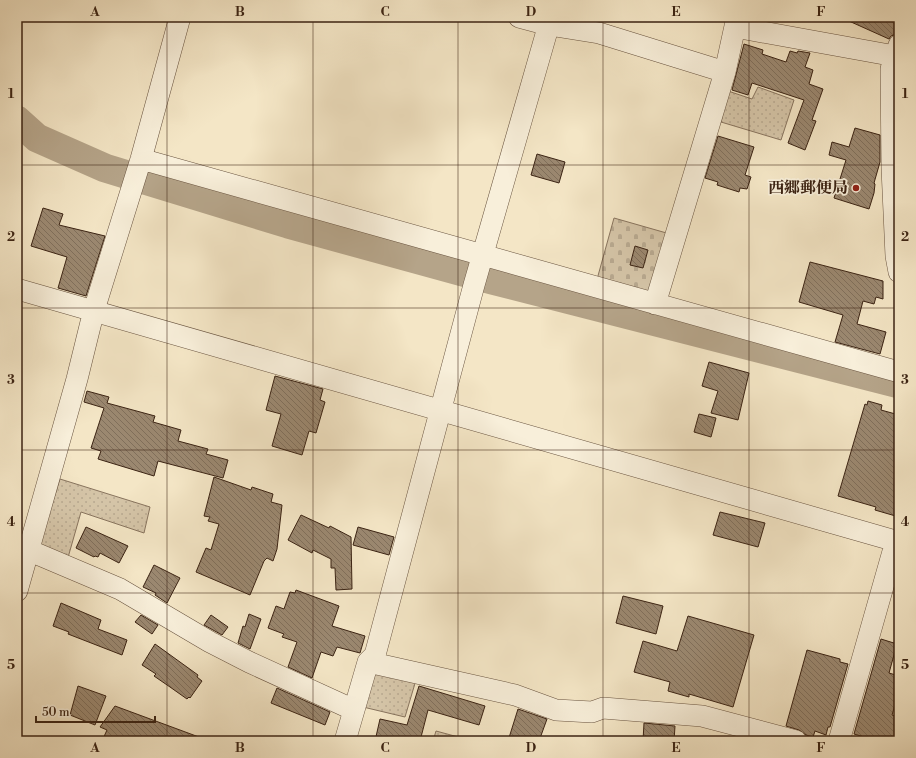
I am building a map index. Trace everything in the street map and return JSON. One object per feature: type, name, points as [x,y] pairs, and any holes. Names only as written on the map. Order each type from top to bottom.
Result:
[{"type":"street","points":[[17,591],[77,378],[94,310],[140,162],[180,17]]},
{"type":"street","points":[[519,17],[550,21],[599,33],[725,72]]},
{"type":"street","points":[[345,741],[368,662],[375,655],[474,284],[550,21]]},
{"type":"street","points":[[655,304],[725,72],[736,22],[897,50],[891,69],[892,168],[896,256],[899,272]]},
{"type":"street","points":[[140,162],[482,258],[655,304],[899,372]]},
{"type":"street","points":[[17,289],[441,409],[897,541],[839,741]]},
{"type":"street","points":[[28,550],[120,589],[242,659],[354,710]]},
{"type":"street","points":[[368,662],[515,695],[556,710],[592,712],[603,708],[702,716],[796,741]]},
{"type":"green space","points":[[758,87],[794,100],[781,140],[721,122],[728,91],[752,99]]},
{"type":"green space","points":[[614,218],[670,234],[653,293],[596,283]]},
{"type":"green space","points":[[60,479],[150,507],[144,533],[81,512],[67,561],[38,549]]},
{"type":"green space","points":[[376,669],[416,680],[405,717],[363,707]]},
{"type":"green space","points":[[436,731],[473,741],[433,741]]},
{"type":"building","points":[[840,17],[893,17],[899,19],[899,33],[891,36],[889,39]]},
{"type":"building","points":[[744,44],[763,50],[762,54],[786,62],[790,51],[797,53],[798,51],[810,53],[805,67],[813,70],[809,84],[823,89],[812,120],[816,121],[805,150],[788,143],[804,100],[752,83],[748,95],[732,90]]},
{"type":"building","points":[[855,128],[880,135],[880,162],[874,183],[874,193],[869,209],[834,198],[846,160],[829,155],[832,142],[849,147]]},
{"type":"building","points":[[718,136],[754,147],[745,175],[751,177],[747,189],[740,188],[739,192],[717,185],[718,182],[705,178]]},
{"type":"building","points":[[537,154],[565,162],[559,183],[531,175]]},
{"type":"building","points":[[43,208],[63,214],[59,225],[105,236],[86,296],[58,288],[67,257],[31,246]]},
{"type":"building","points":[[635,246],[648,250],[643,268],[630,265]]},
{"type":"building","points":[[810,262],[883,281],[883,299],[876,297],[874,304],[863,301],[857,324],[886,332],[880,354],[835,342],[843,315],[799,302]]},
{"type":"building","points":[[709,362],[749,373],[738,420],[711,413],[718,391],[702,386]]},
{"type":"building","points":[[275,376],[323,389],[320,400],[325,402],[316,433],[309,431],[302,455],[272,446],[281,414],[266,410]]},
{"type":"building","points":[[87,391],[109,397],[107,403],[155,416],[153,422],[181,430],[178,441],[208,449],[206,454],[228,460],[223,478],[158,461],[154,476],[98,459],[101,451],[91,448],[104,408],[84,402]]},
{"type":"building","points":[[868,401],[882,405],[881,410],[899,415],[899,517],[875,510],[876,507],[838,496],[865,404],[867,405]]},
{"type":"building","points":[[699,414],[716,418],[711,437],[694,432]]},
{"type":"building","points":[[214,477],[251,490],[252,487],[273,494],[271,502],[282,505],[277,549],[273,561],[267,558],[264,561],[250,595],[196,572],[206,548],[211,550],[219,524],[208,521],[210,517],[204,516]]},
{"type":"building","points":[[720,512],[765,523],[758,547],[713,535]]},
{"type":"building","points":[[301,515],[329,528],[330,526],[351,537],[352,589],[336,590],[335,568],[331,568],[331,559],[313,550],[312,553],[288,540]]},
{"type":"building","points":[[86,527],[128,546],[119,563],[100,553],[98,557],[94,557],[76,548]]},
{"type":"building","points":[[358,527],[394,537],[389,555],[353,545]]},
{"type":"building","points":[[154,565],[180,578],[167,603],[155,595],[156,593],[143,587]]},
{"type":"building","points":[[296,590],[339,606],[332,626],[365,636],[360,653],[337,647],[333,656],[321,652],[312,678],[288,667],[297,642],[282,637],[284,634],[268,628],[276,606],[284,609],[290,592],[295,593]]},
{"type":"building","points":[[623,596],[663,606],[656,634],[616,623]]},
{"type":"building","points":[[61,603],[101,620],[98,629],[127,640],[122,655],[68,634],[69,632],[53,626]]},
{"type":"building","points":[[249,614],[261,619],[250,649],[238,643],[243,626],[245,627]]},
{"type":"building","points":[[141,615],[158,625],[152,634],[135,622]]},
{"type":"building","points":[[211,615],[228,627],[222,635],[204,625]]},
{"type":"building","points":[[688,616],[754,635],[733,707],[689,694],[689,697],[668,691],[670,682],[634,672],[643,641],[677,651]]},
{"type":"building","points":[[881,639],[897,644],[889,673],[899,676],[899,691],[892,715],[897,717],[896,719],[899,720],[899,741],[870,741],[871,739],[854,734]]},
{"type":"building","points":[[155,644],[198,675],[197,677],[202,681],[190,698],[189,697],[187,699],[154,676],[156,674],[142,665]]},
{"type":"building","points":[[807,650],[840,659],[840,662],[848,664],[830,727],[828,727],[826,735],[815,731],[813,737],[806,735],[799,730],[786,726]]},
{"type":"building","points":[[78,686],[106,696],[95,725],[70,715]]},
{"type":"building","points":[[419,686],[485,706],[479,725],[428,710],[420,741],[375,741],[380,719],[407,725]]},
{"type":"building","points":[[277,688],[330,712],[325,725],[271,703]]},
{"type":"building","points":[[115,706],[207,740],[102,741],[107,730],[100,727]]},
{"type":"building","points":[[518,709],[547,719],[539,741],[508,741]]},
{"type":"building","points":[[644,723],[675,726],[674,741],[643,741]]},
{"type":"waterway","points":[[17,120],[37,138],[105,168],[288,224],[492,280],[899,384]]},
{"type":"place","name":"西郷郵便局","points":[[856,188]]}]
